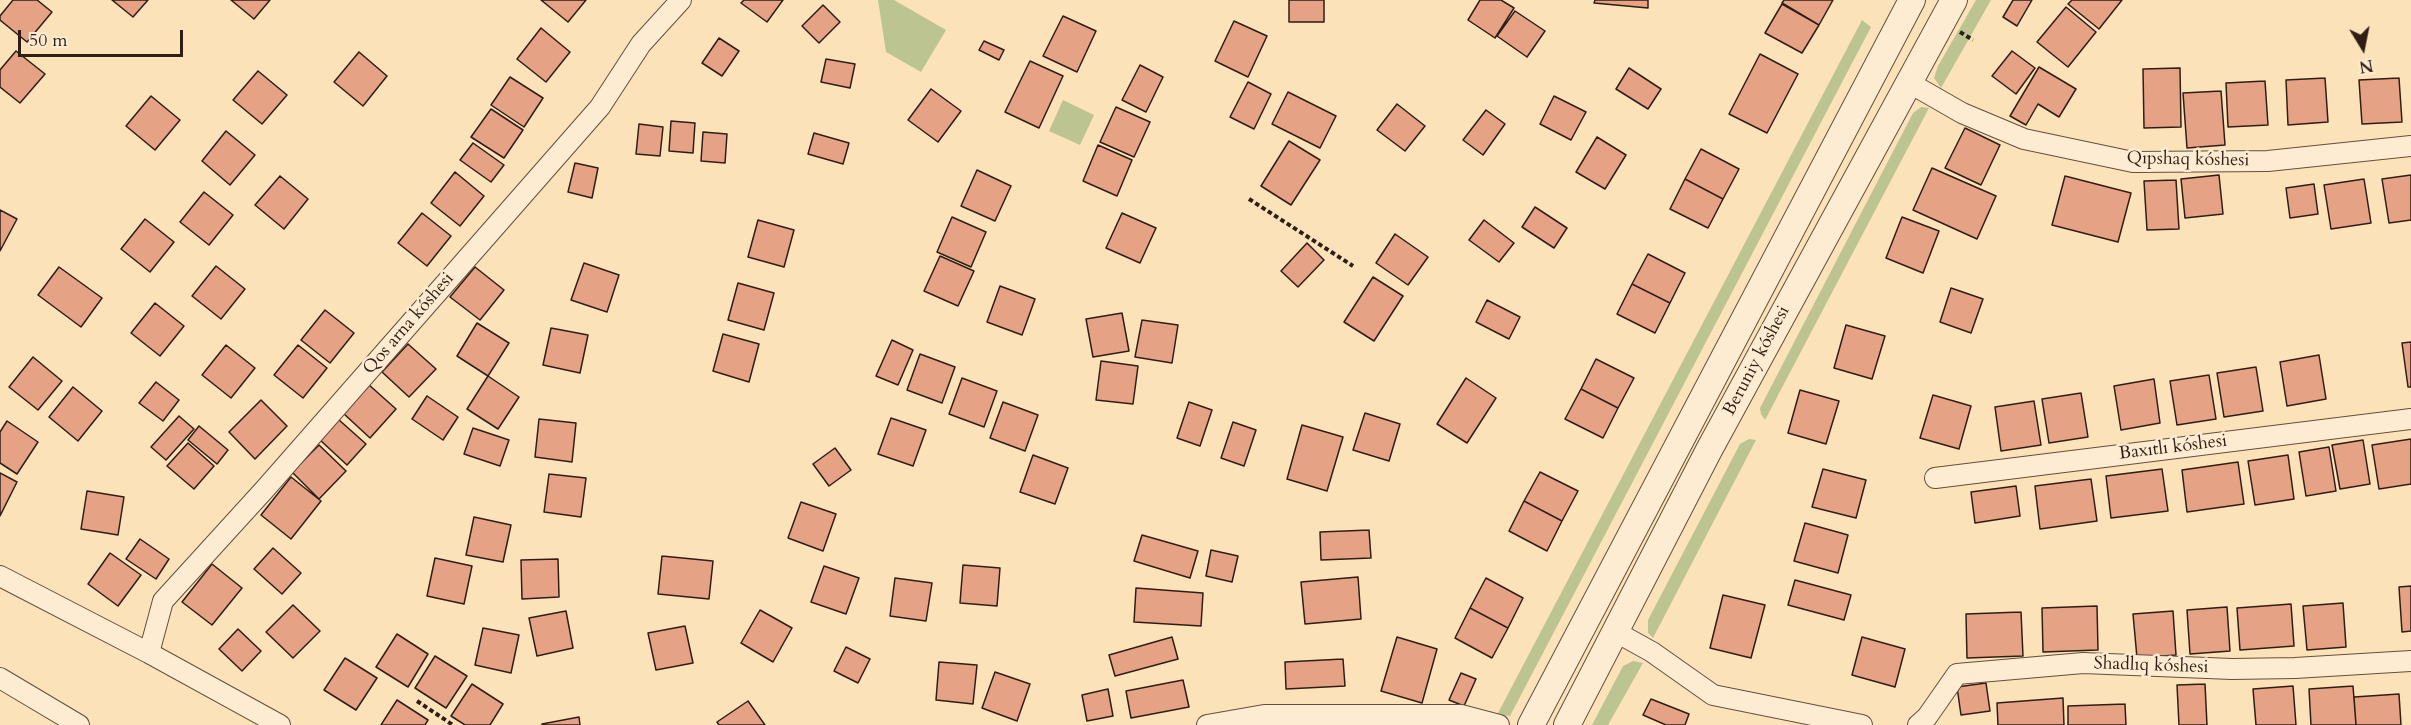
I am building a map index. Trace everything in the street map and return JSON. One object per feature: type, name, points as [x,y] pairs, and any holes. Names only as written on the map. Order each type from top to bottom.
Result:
[{"type":"street","name":"Qos arna kóshesi","points":[[149,653],[163,601],[265,489],[600,107],[641,44],[681,0]]},
{"type":"street","name":"Beruniy kóshesi","points":[[1531,725],[1912,0]]},
{"type":"street","name":"Beruniy kóshesi","points":[[1567,725],[1709,450],[1954,0]]},
{"type":"street","name":"Qıpshaq kóshesi","points":[[1908,82],[1962,113],[2024,139],[2133,162],[2268,161],[2411,146]]},
{"type":"street","name":"Baxıtlı kóshesi","points":[[1935,478],[2411,419]]},
{"type":"street","points":[[0,576],[149,653],[280,725]]},
{"type":"street","points":[[1616,632],[1652,652],[1713,695],[1862,725]]},
{"type":"street","name":"Shadlıq kóshesi","points":[[1918,725],[1927,717],[1957,674],[2083,663],[2232,669],[2295,668],[2411,660]]},
{"type":"street","points":[[0,678],[79,725]]},
{"type":"street","points":[[1207,725],[1264,715],[1461,715],[1499,725]]},
{"type":"path","points":[[1249,199],[1353,266]]},
{"type":"path","points":[[417,701],[453,725]]},
{"type":"green space","points":[[878,0],[894,0],[946,30],[921,72],[886,52]]},
{"type":"green space","points":[[1976,0],[1991,0],[1941,88],[1934,78],[1938,66]]},
{"type":"green space","points":[[1862,20],[1871,27],[1510,716],[1497,715]]},
{"type":"green space","points":[[1063,100],[1094,115],[1080,145],[1049,131]]},
{"type":"green space","points":[[1921,107],[1929,108],[1765,420],[1760,408],[1913,113]]},
{"type":"green space","points":[[1749,439],[1756,440],[1653,638],[1648,633],[1648,620],[1740,444]]},
{"type":"green space","points":[[1633,661],[1643,663],[1608,725],[1592,725],[1623,666]]},
{"type":"building","points":[[13,0],[37,0],[52,12],[27,42],[0,20],[0,16]]},
{"type":"building","points":[[112,0],[148,0],[133,17]]},
{"type":"building","points":[[231,0],[270,0],[254,19]]},
{"type":"building","points":[[541,0],[586,0],[568,22]]},
{"type":"building","points":[[744,0],[783,0],[767,22],[741,3]]},
{"type":"building","points":[[1289,0],[1324,0],[1324,22],[1289,22]]},
{"type":"building","points":[[1480,0],[1501,0],[1514,8],[1495,38],[1468,20]]},
{"type":"building","points":[[1595,0],[1648,0],[1648,8],[1594,3]]},
{"type":"building","points":[[1784,0],[1833,0],[1819,25],[1782,3]]},
{"type":"building","points":[[2013,0],[2032,0],[2017,26],[2003,17]]},
{"type":"building","points":[[2072,0],[2122,0],[2099,29],[2068,4]]},
{"type":"building","points":[[1782,4],[1819,25],[1802,53],[1765,33]]},
{"type":"building","points":[[823,5],[840,22],[819,43],[802,26]]},
{"type":"building","points":[[2066,7],[2096,32],[2068,67],[2037,42]]},
{"type":"building","points":[[1515,11],[1545,31],[1527,57],[1497,36]]},
{"type":"building","points":[[1063,16],[1096,31],[1077,72],[1043,56]]},
{"type":"building","points":[[1234,21],[1267,36],[1248,77],[1215,61]]},
{"type":"building","points":[[541,28],[570,52],[546,82],[517,59]]},
{"type":"building","points":[[719,38],[739,51],[722,76],[702,63]]},
{"type":"building","points":[[984,41],[1004,50],[999,60],[979,50]]},
{"type":"building","points":[[16,51],[45,74],[20,103],[0,87],[0,70]]},
{"type":"building","points":[[2012,51],[2035,68],[2016,94],[1992,76]]},
{"type":"building","points":[[359,52],[387,76],[363,106],[334,82]]},
{"type":"building","points":[[1760,54],[1798,74],[1767,133],[1729,114]]},
{"type":"building","points":[[826,59],[855,64],[850,88],[821,82]]},
{"type":"building","points":[[1030,61],[1063,76],[1039,128],[1005,112]]},
{"type":"building","points":[[1140,65],[1163,77],[1146,112],[1122,100]]},
{"type":"building","points":[[2039,67],[2076,89],[2059,117],[2038,104],[2026,125],[2010,116]]},
{"type":"building","points":[[1629,68],[1661,89],[1648,109],[1616,89]]},
{"type":"building","points":[[2180,68],[2181,127],[2144,128],[2143,69]]},
{"type":"building","points":[[258,71],[287,95],[262,124],[233,100]]},
{"type":"building","points":[[510,77],[543,98],[524,127],[491,105]]},
{"type":"building","points":[[2325,78],[2328,122],[2288,125],[2286,80]]},
{"type":"building","points":[[2399,78],[2402,122],[2362,124],[2359,80]]},
{"type":"building","points":[[2265,81],[2268,125],[2228,127],[2226,83]]},
{"type":"building","points":[[1248,82],[1271,94],[1254,129],[1230,117]]},
{"type":"building","points":[[931,89],[961,111],[938,142],[908,120]]},
{"type":"building","points":[[2221,91],[2225,145],[2187,148],[2183,93]]},
{"type":"building","points":[[1288,92],[1336,116],[1320,148],[1272,124]]},
{"type":"building","points":[[151,96],[180,120],[155,150],[126,126]]},
{"type":"building","points":[[1554,96],[1586,112],[1571,140],[1540,124]]},
{"type":"building","points":[[1397,104],[1425,126],[1405,151],[1377,130]]},
{"type":"building","points":[[1116,107],[1150,122],[1134,157],[1100,142]]},
{"type":"building","points":[[491,109],[523,130],[504,158],[471,137]]},
{"type":"building","points":[[1486,110],[1505,124],[1483,155],[1463,140]]},
{"type":"building","points":[[671,121],[695,123],[693,153],[669,151]]},
{"type":"building","points":[[639,124],[663,127],[660,156],[636,154]]},
{"type":"building","points":[[1965,128],[2000,145],[1981,185],[1945,168]]},
{"type":"building","points":[[226,131],[255,155],[230,185],[202,161]]},
{"type":"building","points":[[703,132],[727,134],[725,163],[701,161]]},
{"type":"building","points":[[814,133],[849,143],[843,164],[808,154]]},
{"type":"building","points":[[1597,137],[1626,155],[1605,189],[1576,172]]},
{"type":"building","points":[[1289,141],[1320,160],[1291,205],[1261,186]]},
{"type":"building","points":[[473,143],[504,165],[491,182],[460,160]]},
{"type":"building","points":[[1098,145],[1132,160],[1117,196],[1083,181]]},
{"type":"building","points":[[1701,149],[1739,169],[1723,199],[1685,179]]},
{"type":"building","points":[[575,163],[598,168],[592,198],[568,192]]},
{"type":"building","points":[[1932,168],[1996,196],[1977,239],[1913,210]]},
{"type":"building","points":[[977,170],[1011,186],[995,221],[961,206]]},
{"type":"building","points":[[455,172],[484,196],[460,226],[431,203]]},
{"type":"building","points":[[2219,175],[2223,214],[2185,218],[2181,179]]},
{"type":"building","points":[[2411,175],[2411,220],[2389,223],[2382,179]]},
{"type":"building","points":[[280,176],[308,199],[284,229],[255,205]]},
{"type":"building","points":[[2065,176],[2131,193],[2118,242],[2052,225]]},
{"type":"building","points":[[1685,179],[1723,199],[1708,228],[1670,209]]},
{"type":"building","points":[[2364,179],[2371,223],[2331,229],[2324,185]]},
{"type":"building","points":[[2176,180],[2179,229],[2147,230],[2144,181]]},
{"type":"building","points":[[2314,184],[2318,214],[2290,218],[2286,188]]},
{"type":"building","points":[[204,192],[233,215],[209,245],[180,222]]},
{"type":"building","points":[[1535,207],[1567,228],[1554,248],[1522,227]]},
{"type":"building","points":[[0,210],[17,219],[0,251]]},
{"type":"building","points":[[422,213],[451,236],[427,266],[398,243]]},
{"type":"building","points":[[1122,213],[1156,228],[1140,263],[1106,248]]},
{"type":"building","points":[[952,217],[986,232],[971,267],[937,252]]},
{"type":"building","points":[[1902,217],[1939,231],[1923,273],[1886,258]]},
{"type":"building","points":[[145,219],[174,242],[150,272],[121,249]]},
{"type":"building","points":[[758,220],[794,230],[784,267],[748,257]]},
{"type":"building","points":[[1484,220],[1514,243],[1499,262],[1469,240]]},
{"type":"building","points":[[1395,234],[1428,257],[1408,285],[1376,263]]},
{"type":"building","points":[[1307,243],[1324,260],[1298,287],[1281,271]]},
{"type":"building","points":[[1648,254],[1685,273],[1670,303],[1632,284]]},
{"type":"building","points":[[940,256],[974,271],[958,306],[924,291]]},
{"type":"building","points":[[584,263],[619,275],[607,312],[571,300]]},
{"type":"building","points":[[216,266],[245,289],[221,319],[192,296]]},
{"type":"building","points":[[59,267],[102,298],[81,327],[38,295]]},
{"type":"building","points":[[475,267],[504,290],[480,320],[450,297]]},
{"type":"building","points":[[1373,277],[1403,296],[1374,341],[1344,322]]},
{"type":"building","points":[[738,283],[774,293],[764,330],[728,320]]},
{"type":"building","points":[[1632,284],[1670,303],[1655,333],[1617,314]]},
{"type":"building","points":[[1000,286],[1035,299],[1022,335],[987,322]]},
{"type":"building","points":[[1951,288],[1983,299],[1971,333],[1940,322]]},
{"type":"building","points":[[1487,300],[1520,317],[1509,339],[1476,322]]},
{"type":"building","points":[[155,303],[184,326],[160,356],[131,333]]},
{"type":"building","points":[[325,310],[354,333],[330,363],[301,340]]},
{"type":"building","points":[[1122,313],[1129,351],[1093,357],[1086,319]]},
{"type":"building","points":[[1142,320],[1178,325],[1172,363],[1135,357]]},
{"type":"building","points":[[477,323],[509,343],[488,376],[457,356]]},
{"type":"building","points":[[1846,325],[1885,336],[1872,379],[1834,368]]},
{"type":"building","points":[[551,328],[588,335],[580,373],[543,365]]},
{"type":"building","points":[[723,334],[759,344],[749,382],[713,371]]},
{"type":"building","points":[[892,340],[913,350],[898,385],[876,376]]},
{"type":"building","points":[[2411,342],[2411,387],[2408,387],[2402,343]]},
{"type":"building","points":[[408,344],[436,369],[409,397],[382,372]]},
{"type":"building","points":[[226,345],[255,368],[231,398],[202,375]]},
{"type":"building","points":[[298,345],[327,368],[303,398],[274,375]]},
{"type":"building","points":[[920,354],[955,367],[942,403],[907,390]]},
{"type":"building","points":[[2319,355],[2326,399],[2287,406],[2280,362]]},
{"type":"building","points":[[33,357],[62,381],[38,410],[9,387]]},
{"type":"building","points":[[1596,359],[1634,378],[1618,408],[1581,389]]},
{"type":"building","points":[[1101,361],[1138,366],[1133,404],[1096,400]]},
{"type":"building","points":[[2256,367],[2263,411],[2224,417],[2217,373]]},
{"type":"building","points":[[2209,375],[2216,419],[2177,425],[2170,381]]},
{"type":"building","points":[[488,376],[519,397],[498,429],[467,409]]},
{"type":"building","points":[[962,378],[997,391],[984,427],[949,414]]},
{"type":"building","points":[[1466,378],[1496,398],[1467,443],[1437,424]]},
{"type":"building","points":[[2154,379],[2160,423],[2121,430],[2114,386]]},
{"type":"building","points":[[156,382],[179,400],[163,421],[139,403]]},
{"type":"building","points":[[368,384],[396,409],[370,438],[343,413]]},
{"type":"building","points":[[73,387],[102,411],[78,441],[49,417]]},
{"type":"building","points":[[1581,389],[1618,408],[1603,438],[1565,419]]},
{"type":"building","points":[[1800,390],[1839,401],[1826,444],[1788,433]]},
{"type":"building","points":[[2081,393],[2088,437],[2049,443],[2042,399]]},
{"type":"building","points":[[1933,395],[1971,406],[1959,449],[1920,438]]},
{"type":"building","points":[[427,396],[458,417],[443,440],[412,419]]},
{"type":"building","points":[[261,400],[287,426],[255,459],[229,432]]},
{"type":"building","points":[[2034,401],[2041,445],[2001,451],[1995,407]]},
{"type":"building","points":[[1003,402],[1038,415],[1025,451],[990,438]]},
{"type":"building","points":[[1189,402],[1212,410],[1200,446],[1177,438]]},
{"type":"building","points":[[1365,413],[1400,424],[1389,461],[1353,450]]},
{"type":"building","points":[[179,416],[194,429],[166,460],[151,447]]},
{"type":"building","points":[[891,418],[926,430],[913,466],[878,454]]},
{"type":"building","points":[[338,419],[366,444],[347,465],[319,439]]},
{"type":"building","points":[[539,419],[576,423],[572,462],[535,457]]},
{"type":"building","points":[[7,421],[38,442],[17,474],[0,463],[0,432]]},
{"type":"building","points":[[1233,422],[1256,430],[1244,466],[1221,458]]},
{"type":"building","points":[[1302,425],[1343,437],[1327,491],[1287,479]]},
{"type":"building","points":[[199,426],[228,450],[217,464],[188,440]]},
{"type":"building","points":[[473,428],[509,440],[500,466],[464,454]]},
{"type":"building","points":[[2411,439],[2411,484],[2379,489],[2372,445]]},
{"type":"building","points":[[2363,440],[2370,484],[2340,489],[2332,445]]},
{"type":"building","points":[[188,443],[214,466],[194,489],[167,466]]},
{"type":"building","points":[[319,445],[346,471],[319,499],[292,472]]},
{"type":"building","points":[[2329,447],[2336,491],[2306,496],[2299,452]]},
{"type":"building","points":[[835,448],[851,470],[829,486],[813,464]]},
{"type":"building","points":[[1033,455],[1068,468],[1055,504],[1020,492]]},
{"type":"building","points":[[2288,455],[2294,499],[2255,505],[2248,461]]},
{"type":"building","points":[[2238,462],[2244,504],[2187,512],[2182,470]]},
{"type":"building","points":[[1823,469],[1866,480],[1856,518],[1812,507]]},
{"type":"building","points":[[2162,469],[2168,511],[2111,518],[2106,476]]},
{"type":"building","points":[[1540,472],[1578,491],[1562,521],[1524,501]]},
{"type":"building","points":[[0,473],[17,482],[0,516]]},
{"type":"building","points":[[549,474],[586,478],[581,517],[544,512]]},
{"type":"building","points":[[291,477],[321,501],[291,539],[261,515]]},
{"type":"building","points":[[2091,479],[2097,521],[2040,529],[2035,486]]},
{"type":"building","points":[[2016,486],[2020,516],[1975,523],[1971,492]]},
{"type":"building","points":[[87,491],[124,497],[118,535],[81,529]]},
{"type":"building","points":[[1524,501],[1562,521],[1547,551],[1509,531]]},
{"type":"building","points":[[801,502],[836,514],[823,551],[788,538]]},
{"type":"building","points":[[474,517],[511,525],[503,562],[466,555]]},
{"type":"building","points":[[1805,523],[1848,535],[1838,573],[1794,561]]},
{"type":"building","points":[[1369,530],[1371,558],[1321,560],[1320,532]]},
{"type":"building","points":[[1142,535],[1198,551],[1190,578],[1134,561]]},
{"type":"building","points":[[140,539],[169,559],[156,579],[126,559]]},
{"type":"building","points":[[273,548],[301,573],[282,594],[254,569]]},
{"type":"building","points":[[1211,550],[1238,556],[1232,582],[1206,576]]},
{"type":"building","points":[[110,553],[141,575],[118,606],[88,584]]},
{"type":"building","points":[[662,556],[713,561],[709,599],[658,594]]},
{"type":"building","points":[[435,558],[472,566],[464,604],[427,596]]},
{"type":"building","points":[[558,559],[559,597],[522,599],[521,560]]},
{"type":"building","points":[[212,564],[242,588],[212,625],[182,602]]},
{"type":"building","points":[[963,565],[1000,568],[997,606],[960,603]]},
{"type":"building","points":[[824,566],[859,578],[846,614],[811,602]]},
{"type":"building","points":[[1358,577],[1361,619],[1305,624],[1301,582]]},
{"type":"building","points":[[895,578],[932,583],[926,621],[890,616]]},
{"type":"building","points":[[1486,578],[1523,598],[1508,628],[1470,608]]},
{"type":"building","points":[[1795,580],[1851,595],[1844,620],[1788,605]]},
{"type":"building","points":[[2411,586],[2411,631],[2402,632],[2399,587]]},
{"type":"building","points":[[1136,588],[1203,593],[1201,626],[1134,622]]},
{"type":"building","points":[[1723,595],[1765,605],[1751,658],[1710,648]]},
{"type":"building","points":[[2343,603],[2346,647],[2307,650],[2303,606]]},
{"type":"building","points":[[2291,604],[2294,646],[2240,650],[2237,608]]},
{"type":"building","points":[[293,605],[320,631],[293,658],[266,632]]},
{"type":"building","points":[[2097,606],[2098,650],[2043,652],[2042,608]]},
{"type":"building","points":[[2227,607],[2230,651],[2190,654],[2187,610]]},
{"type":"building","points":[[1470,608],[1508,628],[1492,658],[1455,638]]},
{"type":"building","points":[[760,610],[792,628],[773,662],[741,643]]},
{"type":"building","points":[[566,611],[573,648],[537,656],[529,618]]},
{"type":"building","points":[[2173,611],[2176,655],[2137,658],[2133,614]]},
{"type":"building","points":[[2021,612],[2023,656],[1967,658],[1966,614]]},
{"type":"building","points":[[685,626],[693,663],[656,670],[648,633]]},
{"type":"building","points":[[483,628],[519,635],[511,673],[475,665]]},
{"type":"building","points":[[238,629],[261,651],[242,671],[219,649]]},
{"type":"building","points":[[397,634],[428,654],[408,687],[376,667]]},
{"type":"building","points":[[1172,637],[1178,659],[1115,676],[1109,655]]},
{"type":"building","points":[[1397,637],[1437,649],[1422,703],[1381,691]]},
{"type":"building","points":[[1862,637],[1905,649],[1895,687],[1852,675]]},
{"type":"building","points":[[846,647],[870,659],[858,683],[834,671]]},
{"type":"building","points":[[435,656],[467,676],[446,708],[415,688]]},
{"type":"building","points":[[345,658],[377,678],[356,710],[324,690]]},
{"type":"building","points":[[1343,659],[1345,686],[1286,689],[1285,662]]},
{"type":"building","points":[[939,662],[977,665],[973,704],[936,700]]},
{"type":"building","points":[[995,672],[1030,684],[1017,721],[982,708]]},
{"type":"building","points":[[1461,673],[1476,679],[1464,706],[1449,700]]},
{"type":"building","points":[[1183,680],[1189,707],[1131,718],[1126,691]]},
{"type":"building","points":[[1986,683],[1990,711],[1961,715],[1957,687]]},
{"type":"building","points":[[472,684],[503,704],[490,725],[465,725],[451,716]]},
{"type":"building","points":[[2205,684],[2207,725],[2179,725],[2177,685]]},
{"type":"building","points":[[2293,686],[2296,725],[2256,725],[2253,689]]},
{"type":"building","points":[[2353,686],[2356,725],[2311,725],[2309,689]]},
{"type":"building","points":[[1108,689],[1113,716],[1087,721],[1082,695]]},
{"type":"building","points":[[2399,694],[2401,725],[2356,725],[2354,697]]},
{"type":"building","points":[[2063,698],[2064,725],[1998,725],[1997,703]]},
{"type":"building","points":[[1651,699],[1689,714],[1685,725],[1666,725],[1643,715]]},
{"type":"building","points":[[397,700],[428,720],[425,725],[381,725]]},
{"type":"building","points":[[748,701],[765,725],[719,725],[717,722]]},
{"type":"building","points":[[2125,704],[2126,725],[2068,725],[2068,706]]},
{"type":"building","points":[[579,717],[580,725],[542,725],[542,724]]}]
